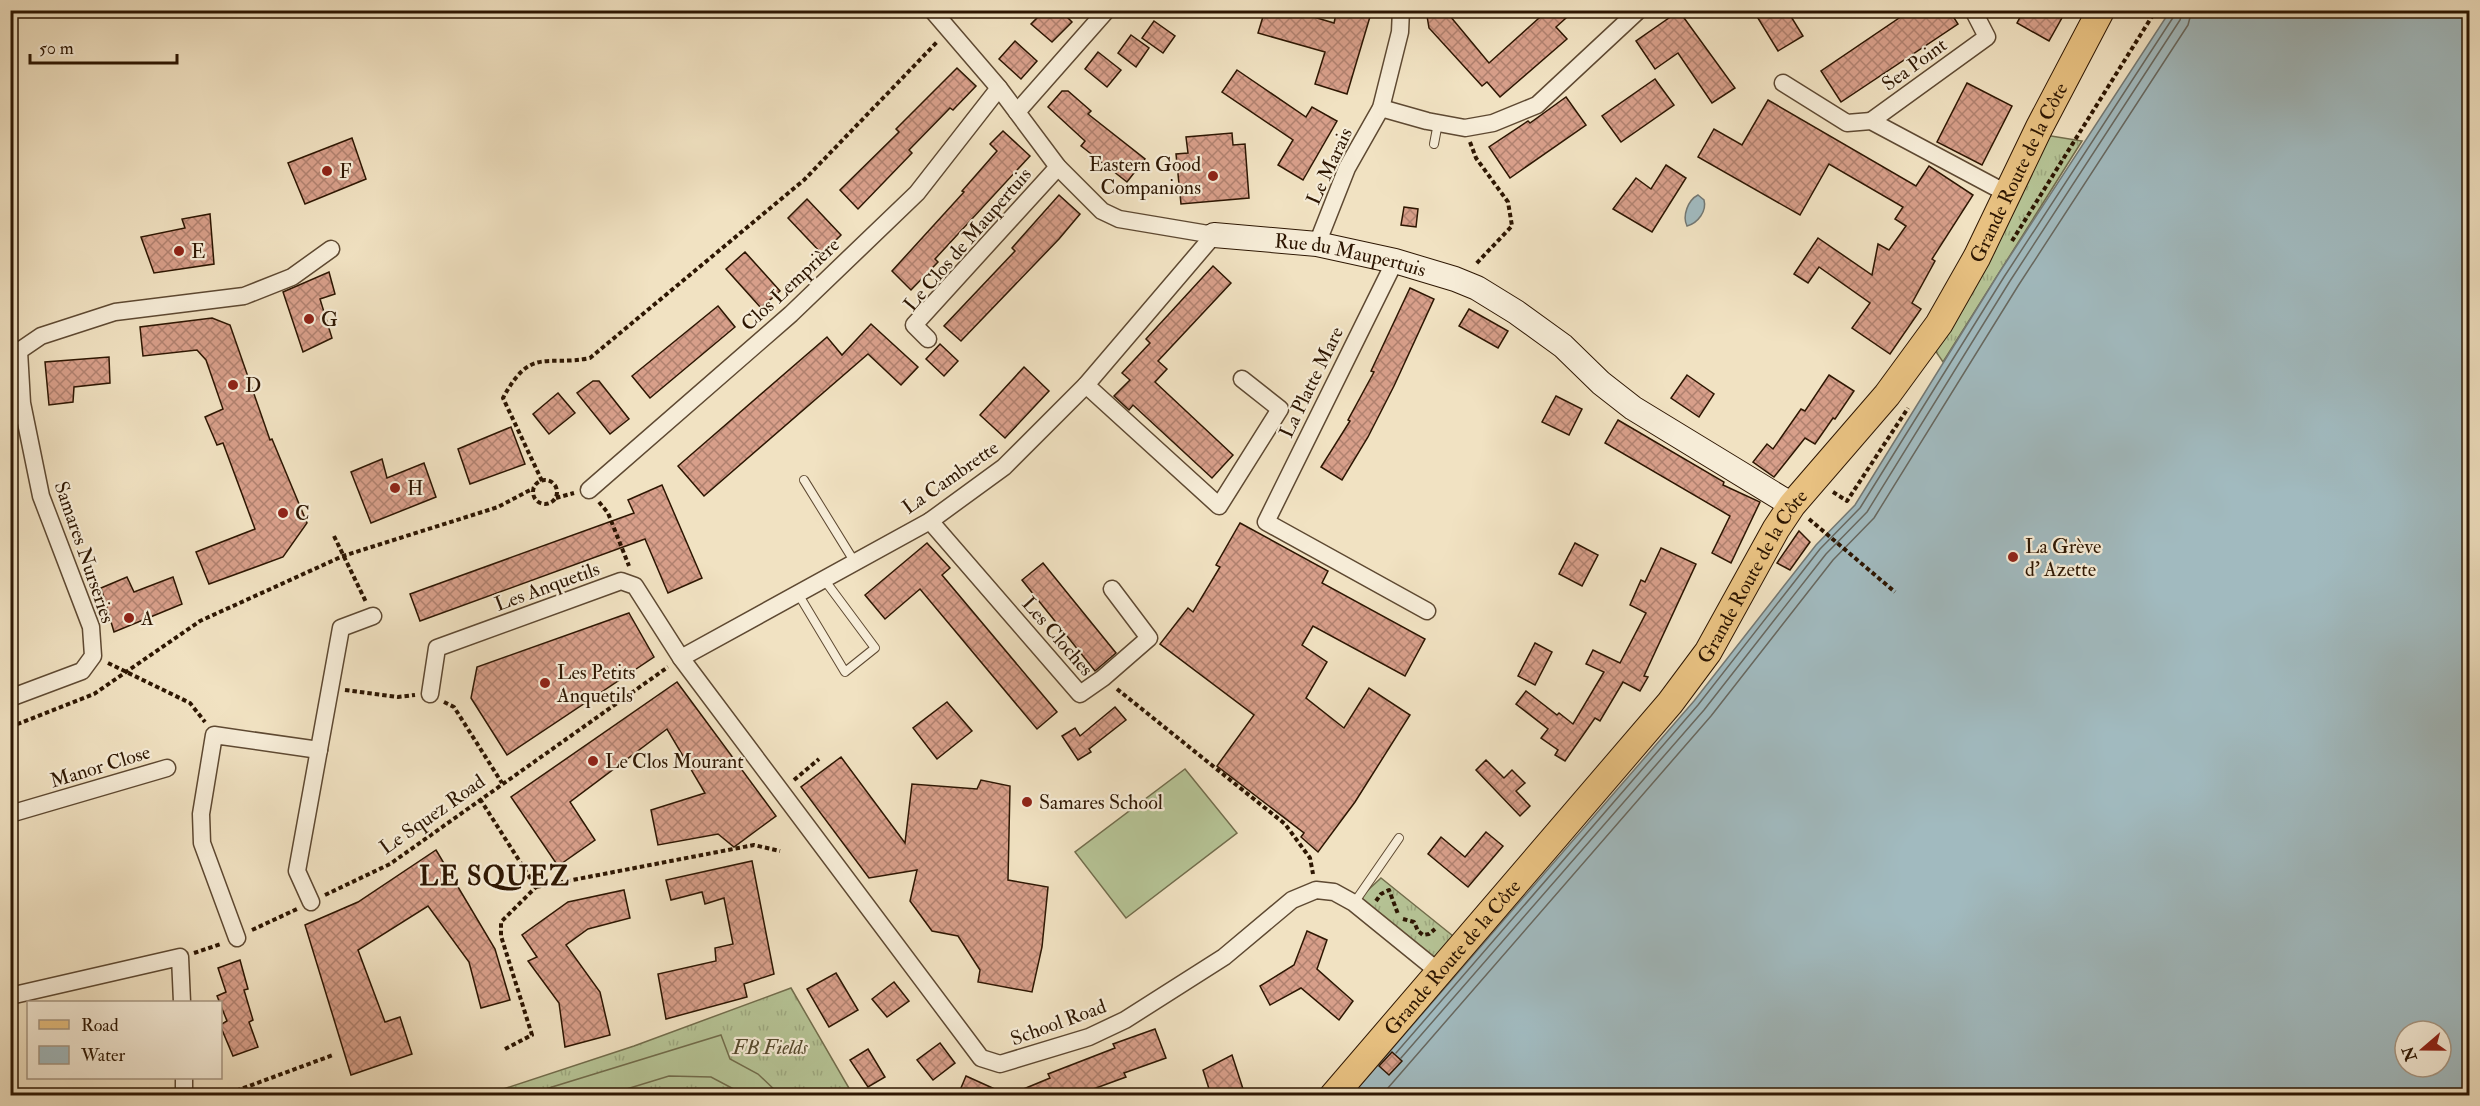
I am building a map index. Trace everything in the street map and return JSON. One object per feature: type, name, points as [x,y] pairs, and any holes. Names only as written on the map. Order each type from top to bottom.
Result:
[{"type":"main road","name":"Grande Route de la Côte","points":[[1333,1095],[1670,703],[1708,652],[1776,529],[1792,505],[1887,395],[1939,324],[1977,256],[2101,10]]},
{"type":"street","name":"Rue du Maupertuis","points":[[932,10],[999,88],[1058,167],[1102,211],[1119,219],[1214,235],[1317,244],[1395,261],[1477,288],[1516,312],[1563,346],[1601,383],[1633,408],[1792,505]]},
{"type":"street","points":[[1017,112],[1107,10]]},
{"type":"street","name":"Le Marais","points":[[1317,244],[1347,168],[1381,108],[1400,32],[1401,10]]},
{"type":"street","points":[[1381,108],[1465,128],[1493,123],[1537,105],[1639,10]]},
{"type":"street","name":"Sea Point","points":[[1871,121],[1987,37],[1973,10]]},
{"type":"street","points":[[1783,83],[1847,123],[1871,121],[2007,194]]},
{"type":"street","name":"Clos Lemprière","points":[[589,490],[791,314],[917,193],[999,88]]},
{"type":"street","name":"Le Clos de Maupertuis","points":[[928,339],[914,325],[1058,167]]},
{"type":"street","name":"La Cambrette","points":[[681,658],[797,592],[930,521],[1004,467],[1086,385],[1214,235]]},
{"type":"street","name":"Samares Nurseries","points":[[93,656],[91,627],[41,496],[22,403],[19,351],[41,336],[115,312],[244,296],[292,277],[331,249]]},
{"type":"street","name":"La Platte Mare","points":[[1395,261],[1266,522],[1427,611]]},
{"type":"street","points":[[1086,385],[1219,506],[1280,409],[1242,379]]},
{"type":"street","name":"Les Cloches","points":[[930,521],[1080,694],[1103,678],[1149,638],[1112,590]]},
{"type":"street","name":"Les Anquetils","points":[[430,694],[437,648],[621,581],[635,586]]},
{"type":"street","points":[[635,586],[681,658]]},
{"type":"street","points":[[311,902],[297,871],[341,628],[373,616]]},
{"type":"street","points":[[10,698],[82,670],[93,656]]},
{"type":"street","name":"School Road","points":[[681,658],[981,1058],[1000,1064],[1089,1037],[1125,1020],[1224,957],[1292,900],[1316,890]]},
{"type":"street","points":[[237,938],[202,843],[201,814],[214,735],[319,750]]},
{"type":"street","name":"Manor Close","points":[[10,814],[167,768]]},
{"type":"street","points":[[1316,890],[1334,892],[1360,908],[1439,972]]},
{"type":"street","points":[[10,996],[180,957],[182,1001]]},
{"type":"street","points":[[184,1079],[184,1095]]},
{"type":"lane","points":[[1434,144],[1438,123]]},
{"type":"lane","points":[[804,480],[854,561]]},
{"type":"lane","points":[[797,592],[845,672],[875,648],[823,578]]},
{"type":"lane","points":[[1360,908],[1399,838]]},
{"type":"path","points":[[542,481],[503,398],[514,378],[539,360],[575,361],[590,358],[804,180],[950,30]]},
{"type":"path","points":[[1455,279],[1479,262],[1512,226],[1508,202],[1476,158],[1465,128]]},
{"type":"path","points":[[10,728],[94,694],[200,621],[343,556],[498,507],[534,488],[542,481]]},
{"type":"path","points":[[542,481],[553,483],[557,489],[556,498]]},
{"type":"path","points":[[534,488],[534,496],[539,503],[550,503],[556,498],[589,490],[608,513],[635,586]]},
{"type":"path","points":[[1792,505],[1895,592]]},
{"type":"path","points":[[334,536],[373,616]]},
{"type":"path","points":[[93,656],[190,703],[214,735]]},
{"type":"path","name":"Le Squez Road","points":[[180,957],[237,938],[390,864],[681,658]]},
{"type":"path","points":[[1103,678],[1285,824],[1310,858],[1316,890]]},
{"type":"path","points":[[330,688],[398,697],[430,694],[454,707],[502,783]]},
{"type":"path","points":[[781,791],[819,759]]},
{"type":"path","points":[[480,799],[536,887]]},
{"type":"path","points":[[505,1049],[532,1035],[501,936],[501,922],[536,887],[754,845],[780,851]]},
{"type":"path","points":[[1360,908],[1389,890],[1395,910],[1401,919],[1414,922],[1418,931],[1424,935],[1435,929]]},
{"type":"path","points":[[222,1095],[333,1055]]},
{"type":"green space","points":[[2045,135],[2082,141],[1943,362],[1928,340],[1977,257],[1994,253]]},
{"type":"green space","points":[[1185,769],[1237,833],[1126,918],[1075,852]]},
{"type":"green space","points":[[1381,878],[1463,944],[1439,972],[1354,903]]},
{"type":"green space","name":"FB Fields","points":[[791,988],[853,1095],[482,1096],[634,1046]]},
{"type":"green space","points":[[721,1035],[730,1059],[758,1074],[780,1095],[745,1095],[711,1077],[669,1076],[607,1095],[526,1095]]},
{"type":"water","name":"La Grève d’ Azette","points":[[2170,11],[2469,11],[2469,1095],[1351,1096],[1694,701],[1816,545],[1855,505],[1999,273]]},
{"type":"water","points":[[1698,195],[1704,200],[1703,212],[1695,222],[1687,226],[1685,218],[1687,209],[1694,197]]},
{"type":"building","points":[[1045,10],[1060,10],[1072,22],[1052,42],[1031,24]]},
{"type":"building","points":[[1265,10],[1290,10],[1334,23],[1337,10],[1372,10],[1347,94],[1315,84],[1325,52],[1258,33]]},
{"type":"building","points":[[1426,10],[1445,10],[1489,63],[1548,10],[1575,10],[1556,27],[1567,39],[1500,97],[1487,82],[1482,86],[1429,28]]},
{"type":"building","points":[[1753,10],[1787,10],[1803,36],[1778,51]]},
{"type":"building","points":[[1911,10],[1949,10],[1958,24],[1841,102],[1821,71]]},
{"type":"building","points":[[2024,10],[2053,10],[2063,16],[2049,41],[2017,23]]},
{"type":"building","points":[[1679,11],[1735,88],[1712,103],[1678,53],[1655,69],[1636,41]]},
{"type":"building","points":[[1154,21],[1175,36],[1163,53],[1142,38]]},
{"type":"building","points":[[1131,35],[1149,48],[1136,67],[1118,53]]},
{"type":"building","points":[[1015,41],[1037,61],[1021,79],[999,59]]},
{"type":"building","points":[[1098,52],[1121,70],[1107,87],[1085,69]]},
{"type":"building","points":[[957,68],[976,86],[953,110],[950,108],[909,150],[912,153],[858,209],[840,190],[899,132],[896,129]]},
{"type":"building","points":[[1237,70],[1306,117],[1312,107],[1337,121],[1303,180],[1278,165],[1293,140],[1222,92]]},
{"type":"building","points":[[1655,79],[1674,105],[1621,142],[1602,116]]},
{"type":"building","points":[[1967,83],[2012,106],[1982,165],[1937,142]]},
{"type":"building","points":[[1062,91],[1068,91],[1091,111],[1088,114],[1145,159],[1127,182],[1081,146],[1085,141],[1048,107]]},
{"type":"building","points":[[1566,97],[1586,125],[1510,178],[1489,147],[1528,121],[1530,123]]},
{"type":"building","points":[[1768,100],[1916,186],[1929,166],[1973,195],[1932,259],[1935,261],[1912,303],[1921,309],[1890,354],[1852,328],[1870,303],[1819,267],[1808,283],[1794,274],[1818,238],[1872,275],[1878,244],[1889,250],[1906,226],[1895,219],[1903,207],[1829,164],[1800,215],[1698,157],[1714,129],[1742,145]]},
{"type":"building","points":[[1003,131],[1030,156],[935,259],[938,262],[911,290],[892,271],[964,192],[962,191],[997,151],[990,144]]},
{"type":"building","name":"Eastern Good Companions","points":[[1232,133],[1233,145],[1245,144],[1249,198],[1181,204],[1176,154],[1188,153],[1186,137]]},
{"type":"building","name":"F","points":[[352,138],[366,179],[305,204],[288,163]]},
{"type":"building","points":[[1666,165],[1686,178],[1652,232],[1613,209],[1636,178],[1651,189]]},
{"type":"building","points":[[1059,195],[1080,214],[961,341],[944,326],[1015,251],[1012,248]]},
{"type":"building","points":[[807,199],[841,235],[822,254],[788,218]]},
{"type":"building","points":[[1404,207],[1418,209],[1416,227],[1401,225]]},
{"type":"building","name":"E","points":[[210,214],[214,264],[154,273],[141,237],[185,228],[182,219]]},
{"type":"building","points":[[745,252],[780,291],[761,308],[726,269]]},
{"type":"building","points":[[1213,266],[1231,283],[1158,361],[1167,369],[1155,382],[1233,455],[1212,478],[1133,405],[1129,410],[1114,396],[1130,380],[1122,373],[1150,343],[1146,339]]},
{"type":"building","name":"G","points":[[329,272],[335,294],[320,299],[332,338],[303,352],[283,292]]},
{"type":"building","points":[[1410,288],[1434,299],[1394,386],[1368,437],[1342,480],[1321,467],[1350,421],[1348,420],[1374,372],[1371,371]]},
{"type":"building","points":[[718,306],[735,327],[650,398],[632,376]]},
{"type":"building","points":[[1469,309],[1508,331],[1498,348],[1459,326]]},
{"type":"building","points":[[212,318],[230,325],[270,440],[272,439],[307,523],[283,557],[209,584],[196,552],[255,529],[223,443],[217,445],[205,417],[223,409],[206,360],[197,350],[143,356],[140,327]]},
{"type":"building","points":[[871,324],[918,367],[901,385],[868,354],[704,496],[678,466],[827,337],[842,355]]},
{"type":"building","points":[[940,344],[958,361],[944,376],[926,359]]},
{"type":"building","points":[[109,357],[110,383],[74,387],[73,402],[49,405],[45,362]]},
{"type":"building","points":[[1024,367],[1049,391],[1005,438],[980,415]]},
{"type":"building","points":[[1687,375],[1714,394],[1699,417],[1671,398]]},
{"type":"building","points":[[1829,375],[1854,391],[1815,444],[1805,438],[1774,477],[1753,462],[1767,444],[1773,449],[1801,409],[1805,411]]},
{"type":"building","points":[[593,381],[599,381],[629,419],[610,434],[577,393]]},
{"type":"building","points":[[558,393],[575,413],[549,434],[533,414]]},
{"type":"building","points":[[1556,396],[1582,409],[1569,435],[1542,422]]},
{"type":"building","points":[[1618,420],[1724,482],[1723,485],[1760,502],[1731,563],[1712,553],[1730,516],[1605,443]]},
{"type":"building","points":[[511,427],[525,464],[470,484],[458,449]]},
{"type":"building","name":"H","points":[[382,459],[387,478],[424,463],[436,497],[371,523],[351,472]]},
{"type":"building","points":[[662,485],[702,578],[668,593],[645,539],[420,621],[410,594],[634,513],[628,500]]},
{"type":"building","points":[[1240,523],[1328,571],[1322,583],[1425,639],[1405,676],[1313,626],[1302,645],[1327,662],[1306,698],[1344,728],[1369,688],[1410,715],[1355,802],[1318,852],[1301,837],[1304,833],[1217,766],[1254,715],[1160,644],[1188,608],[1193,612],[1220,567],[1216,565]]},
{"type":"building","points":[[1799,531],[1810,542],[1790,570],[1777,563]]},
{"type":"building","points":[[927,543],[950,568],[942,575],[1057,712],[1037,729],[920,589],[885,619],[865,595]]},
{"type":"building","points":[[1575,543],[1598,555],[1582,586],[1559,574]]},
{"type":"building","points":[[1661,548],[1696,564],[1644,676],[1648,677],[1640,691],[1623,682],[1600,721],[1595,718],[1565,761],[1555,755],[1558,750],[1541,738],[1548,729],[1516,704],[1526,691],[1557,715],[1559,713],[1573,724],[1604,672],[1586,664],[1593,650],[1620,663],[1646,613],[1630,605],[1641,580],[1645,582]]},
{"type":"building","points":[[1043,563],[1116,653],[1095,671],[1022,580]]},
{"type":"building","name":"A","points":[[127,577],[134,592],[173,577],[182,604],[114,632],[101,588]]},
{"type":"building","name":"Les Petits Anquetils","points":[[629,613],[654,657],[507,755],[471,698],[477,667]]},
{"type":"building","points":[[1535,643],[1552,652],[1535,685],[1518,676]]},
{"type":"building","name":"Le Clos Mourant","points":[[677,682],[776,816],[734,847],[718,834],[658,845],[651,810],[705,793],[667,729],[570,802],[595,840],[558,866],[511,797]]},
{"type":"building","points":[[947,702],[972,731],[937,759],[913,728]]},
{"type":"building","points":[[1115,707],[1126,720],[1089,749],[1091,752],[1078,760],[1062,736],[1075,728],[1080,736]]},
{"type":"building","points":[[841,757],[905,843],[912,784],[977,789],[981,780],[1010,786],[1008,880],[1048,887],[1042,947],[1032,992],[978,982],[980,970],[958,936],[932,931],[910,901],[917,870],[869,878],[801,787]]},
{"type":"building","points":[[1486,760],[1504,778],[1512,770],[1525,783],[1516,791],[1530,806],[1520,816],[1476,770]]},
{"type":"building","points":[[1486,832],[1503,846],[1468,887],[1428,854],[1441,837],[1465,857]]},
{"type":"building","points":[[436,850],[495,949],[510,1000],[481,1008],[469,962],[428,906],[358,950],[385,1022],[400,1017],[412,1054],[351,1075],[305,925],[358,902]]},
{"type":"building","points":[[752,861],[774,974],[744,984],[747,997],[666,1019],[658,974],[716,961],[715,948],[733,944],[724,898],[705,904],[702,892],[671,900],[666,880]]},
{"type":"building","points":[[624,890],[630,918],[588,929],[566,945],[600,992],[610,1035],[565,1047],[559,1003],[528,961],[537,957],[522,935],[568,902]]},
{"type":"building","points":[[1307,931],[1327,940],[1317,969],[1353,1001],[1339,1020],[1301,988],[1270,1005],[1260,986],[1294,965]]},
{"type":"building","points":[[240,960],[248,989],[244,990],[253,1020],[249,1022],[258,1047],[233,1056],[222,1030],[222,1024],[227,1021],[222,1008],[222,1001],[219,1001],[217,996],[226,992],[218,968]]},
{"type":"building","points":[[836,973],[858,1010],[829,1027],[807,989]]},
{"type":"building","points":[[894,982],[909,1001],[887,1017],[872,999]]},
{"type":"building","points":[[1155,1029],[1166,1058],[1124,1073],[1126,1077],[1077,1095],[1009,1095],[1050,1078],[1048,1074],[1115,1048],[1113,1044]]},
{"type":"building","points":[[940,1043],[955,1063],[933,1080],[917,1060]]},
{"type":"building","points":[[868,1049],[885,1077],[868,1087],[850,1060]]},
{"type":"building","points":[[1392,1052],[1402,1061],[1389,1075],[1379,1066]]},
{"type":"building","points":[[1232,1055],[1245,1095],[1211,1095],[1203,1070]]},
{"type":"building","points":[[966,1076],[1008,1095],[958,1095]]},
{"type":"place","name":"F","points":[[327,171]]},
{"type":"place","name":"Eastern Good Companions","points":[[1213,176]]},
{"type":"place","name":"E","points":[[179,251]]},
{"type":"place","name":"G","points":[[309,319]]},
{"type":"place","name":"D","points":[[233,385]]},
{"type":"place","name":"H","points":[[395,488]]},
{"type":"place","name":"C","points":[[283,513]]},
{"type":"place","name":"La Grève d’ Azette","points":[[2013,557]]},
{"type":"place","name":"A","points":[[129,618]]},
{"type":"place","name":"Les Petits Anquetils","points":[[545,683]]},
{"type":"place","name":"Le Clos Mourant","points":[[593,761]]},
{"type":"place","name":"Samares School","points":[[1027,802]]},
{"type":"district","name":"LE SQUEZ","points":[[495,876]]}]
